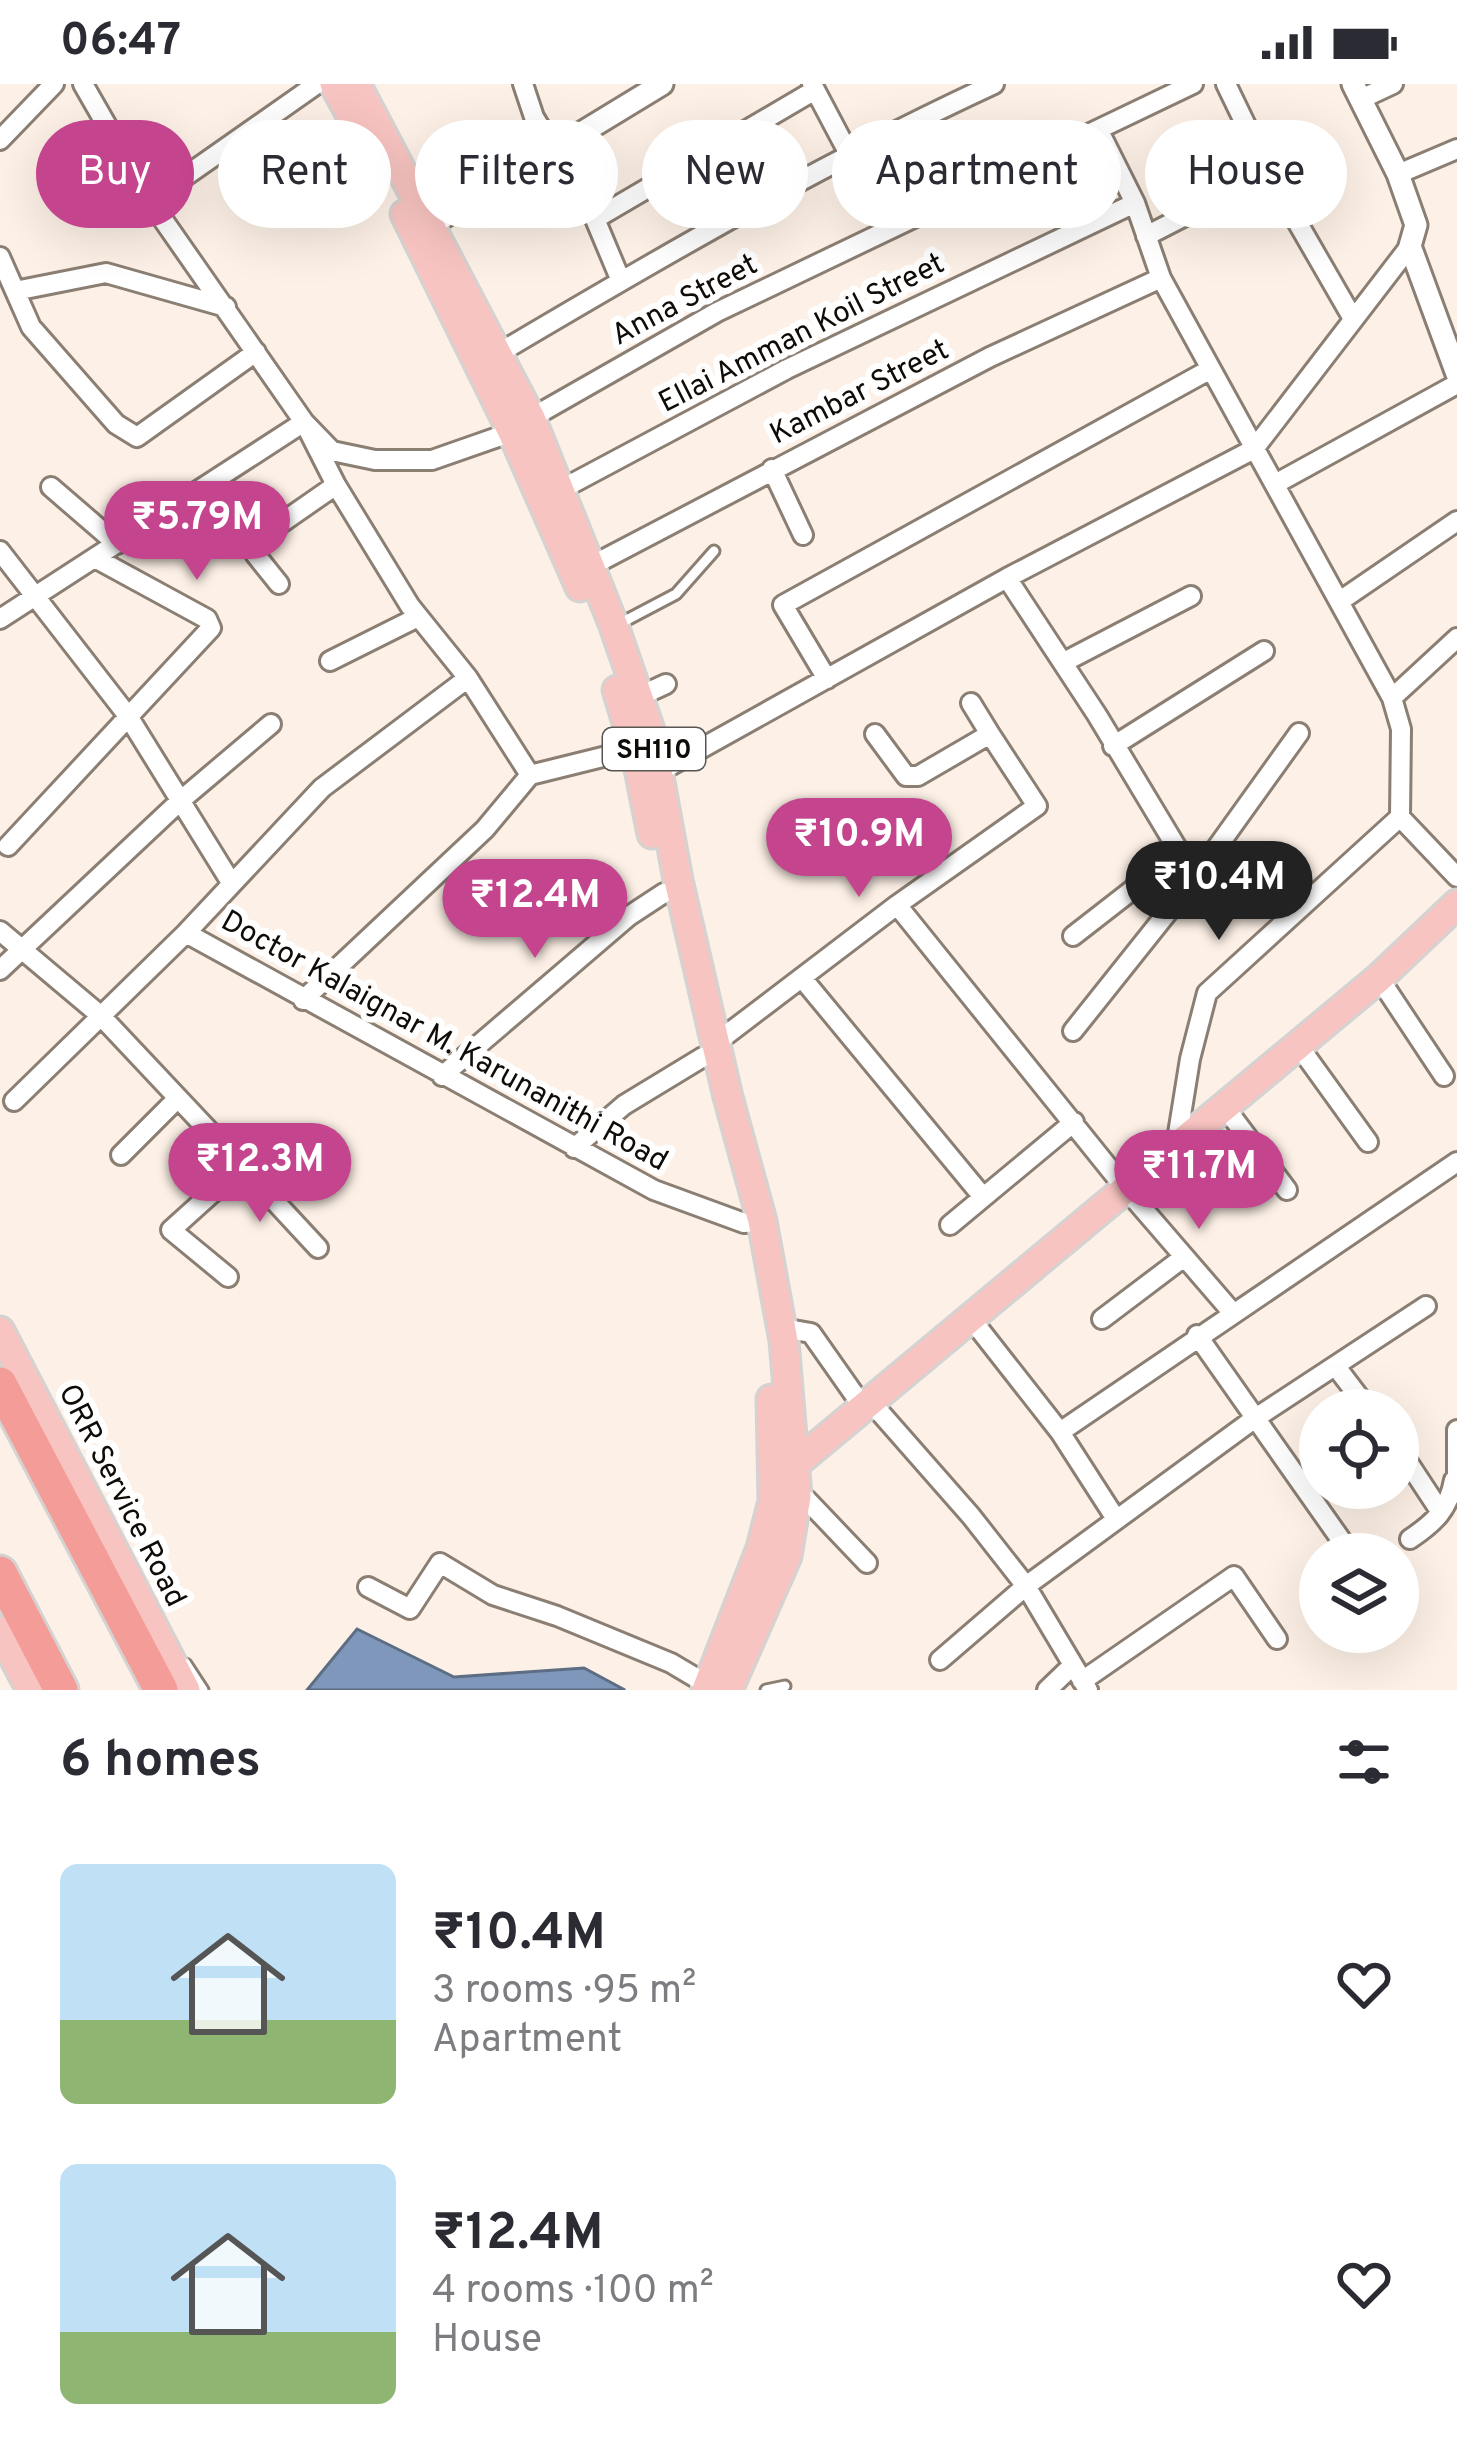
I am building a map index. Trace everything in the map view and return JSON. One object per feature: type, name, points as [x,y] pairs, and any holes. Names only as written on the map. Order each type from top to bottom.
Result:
[{"type":"highway","points":[[0,1384],[160,1690]]},
{"type":"highway","points":[[0,1573],[61,1690]]},
{"type":"main road","name":"SH110","points":[[334,84],[521,425],[562,489],[614,626],[659,772],[710,1049]]},
{"type":"main road","name":"SH110","points":[[356,84],[415,193]]},
{"type":"main road","name":"SH110","points":[[434,228],[499,353],[609,661],[635,749],[664,892],[782,1328],[784,1462],[724,1687]]},
{"type":"main road","points":[[784,1462],[867,1404],[1379,978],[1457,904]]},
{"type":"main road","name":"SH110","points":[[724,1687],[787,1556],[797,1496],[784,1462],[753,1222]]},
{"type":"main road","name":"ORR Service Road","points":[[0,1331],[186,1690]]},
{"type":"main road","points":[[0,1631],[25,1683]]},
{"type":"street","points":[[0,140],[54,84]]},
{"type":"street","points":[[83,84],[104,120]]},
{"type":"street","points":[[194,170],[317,84]]},
{"type":"street","points":[[523,84],[536,120]]},
{"type":"street","points":[[604,120],[662,84]]},
{"type":"street","points":[[919,120],[994,84]]},
{"type":"street","name":"Anna Street","points":[[1121,120],[1193,84]]},
{"type":"street","points":[[1227,84],[1244,120]]},
{"type":"street","points":[[659,772],[1007,578],[1254,449],[1410,246],[1416,226],[1398,174],[1357,92],[1393,84]]},
{"type":"street","points":[[618,205],[814,87],[832,121]]},
{"type":"street","points":[[1398,174],[1457,149]]},
{"type":"street","points":[[499,353],[832,163]]},
{"type":"street","points":[[1121,174],[1161,278],[1392,698],[1401,729],[1400,818],[1457,877]]},
{"type":"street","name":"Ellai Amman Koil Street","points":[[562,489],[787,369],[1135,202]]},
{"type":"street","points":[[169,228],[304,422],[336,485],[418,617],[468,678],[530,775]]},
{"type":"street","points":[[599,228],[621,281]]},
{"type":"street","name":"Anna Street","points":[[304,422],[332,451],[374,460],[432,460],[521,425],[717,312],[894,228]]},
{"type":"street","points":[[1146,236],[1162,228]]},
{"type":"street","points":[[1301,228],[1352,317]]},
{"type":"street","points":[[1410,246],[1457,374]]},
{"type":"street","points":[[0,257],[32,327],[116,424],[137,437],[256,352]]},
{"type":"street","points":[[15,291],[106,273],[226,307]]},
{"type":"street","name":"Kambar Street","points":[[590,566],[990,357],[1161,278]]},
{"type":"street","points":[[827,679],[783,605],[1209,370]]},
{"type":"street","points":[[1277,483],[1457,385]]},
{"type":"street","points":[[0,620],[304,422]]},
{"type":"street","points":[[772,470],[803,535]]},
{"type":"street","points":[[279,584],[255,554],[254,542],[336,485]]},
{"type":"street","points":[[51,487],[117,544]]},
{"type":"street","points":[[1340,601],[1457,521]]},
{"type":"street","points":[[0,551],[128,716],[232,884]]},
{"type":"street","points":[[8,846],[211,628],[207,619],[95,558]]},
{"type":"street","points":[[1007,578],[1064,662],[1195,878]]},
{"type":"street","points":[[1064,662],[1191,596]]},
{"type":"street","points":[[330,661],[418,617]]},
{"type":"street","points":[[1392,698],[1457,638]]},
{"type":"street","points":[[1113,746],[1264,651]]},
{"type":"street","points":[[14,1101],[186,933],[322,788],[468,678]]},
{"type":"street","points":[[638,697],[666,684]]},
{"type":"street","points":[[574,1148],[624,1105],[710,1049],[897,905],[1036,806],[971,703]]},
{"type":"street","points":[[0,970],[180,801],[271,724]]},
{"type":"street","points":[[875,734],[906,776],[918,776],[990,734]]},
{"type":"street","points":[[1073,1031],[1195,878],[1299,734]]},
{"type":"street","points":[[303,1000],[485,829],[530,775],[635,749]]},
{"type":"street","points":[[1176,1146],[1190,1059],[1208,993],[1400,818]]},
{"type":"street","points":[[1073,936],[1181,852]]},
{"type":"street","points":[[442,1076],[629,916],[664,892]]},
{"type":"street","points":[[897,905],[1125,1188],[1232,1312]]},
{"type":"street","points":[[0,932],[101,1016],[318,1248]]},
{"type":"street","name":"Doctor Kalaignar M. Karunanithi Road","points":[[186,933],[654,1190],[753,1222]]},
{"type":"street","points":[[802,978],[983,1197]]},
{"type":"street","points":[[1379,978],[1444,1076]]},
{"type":"street","points":[[1298,1045],[1368,1142]]},
{"type":"street","points":[[122,1155],[178,1098]]},
{"type":"street","points":[[1224,1106],[1287,1190]]},
{"type":"street","points":[[950,1225],[1074,1122]]},
{"type":"street","points":[[1060,1432],[1457,1162]]},
{"type":"street","points":[[228,1277],[171,1230],[242,1166]]},
{"type":"street","points":[[1102,1319],[1184,1257]]},
{"type":"street","points":[[940,1660],[1026,1586],[1116,1519],[1254,1419],[1426,1306]]},
{"type":"street","points":[[969,1316],[1060,1432],[1116,1519]]},
{"type":"street","points":[[782,1328],[811,1334],[867,1404],[971,1516],[1026,1586],[1081,1679]]},
{"type":"street","points":[[1197,1335],[1336,1533]]},
{"type":"street","points":[[1336,1368],[1353,1389]]},
{"type":"street","points":[[1419,1533],[1450,1503],[1456,1481],[1457,1430]]},
{"type":"street","points":[[1419,1479],[1440,1511]]},
{"type":"street","points":[[797,1496],[807,1500],[867,1563]]},
{"type":"street","points":[[368,1587],[410,1609],[440,1563],[493,1595],[557,1616],[724,1687]]},
{"type":"street","points":[[1047,1690],[1081,1679],[1234,1576],[1277,1639]]},
{"type":"lane","points":[[614,626],[676,594],[715,550]]},
{"type":"lane","points":[[149,1618],[203,1690]]},
{"type":"lane","points":[[766,1690],[785,1686]]},
{"type":"water","points":[[357,1629],[454,1677],[584,1668],[625,1690],[307,1690]]}]
